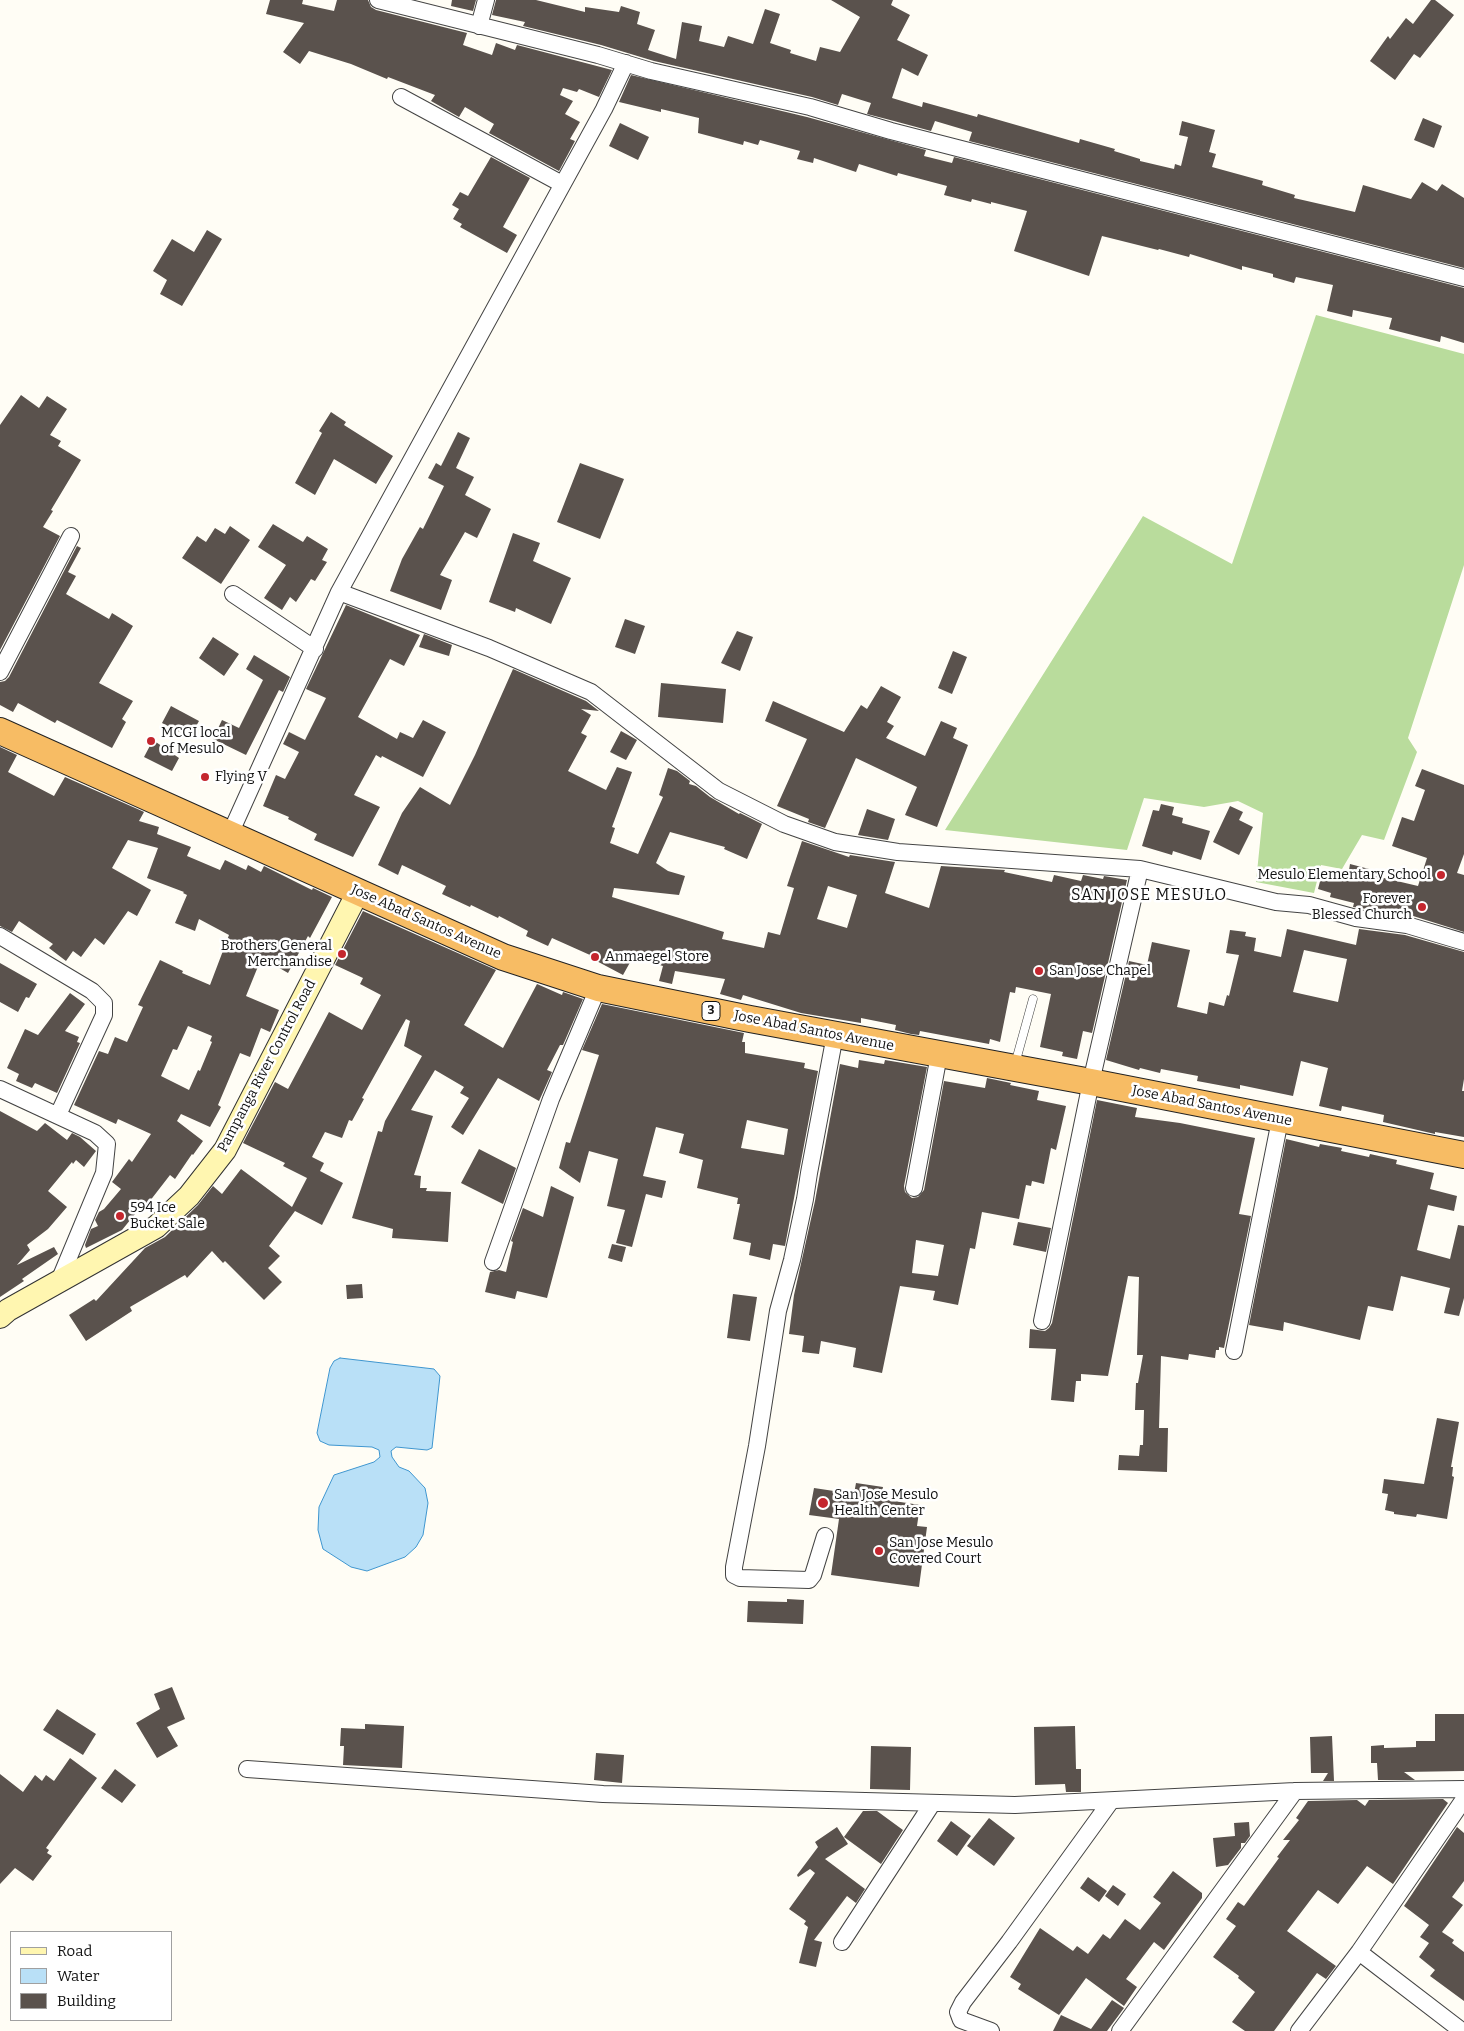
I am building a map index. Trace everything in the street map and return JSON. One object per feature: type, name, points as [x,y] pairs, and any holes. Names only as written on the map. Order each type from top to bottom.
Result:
[{"type":"highway","name":"Jose Abad Santos Avenue","points":[[0,731],[503,957],[598,988],[1464,1155]]},
{"type":"main road","name":"Pampanga River Control Road","points":[[0,1316],[156,1227],[195,1189],[225,1150],[358,892]]},
{"type":"street","points":[[378,0],[626,63],[651,72],[810,108],[891,131],[1464,278]]},
{"type":"street","points":[[480,26],[486,0]]},
{"type":"street","points":[[230,834],[340,592],[604,109],[626,63]]},
{"type":"street","points":[[401,97],[562,184]]},
{"type":"street","points":[[0,672],[71,536]]},
{"type":"street","points":[[340,592],[489,648],[592,692],[719,791],[784,824],[836,842],[898,852],[1140,869],[1276,902],[1309,905],[1356,918],[1407,925],[1464,942]]},
{"type":"street","points":[[233,594],[315,649]]},
{"type":"street","points":[[1042,1321],[1090,1082],[1140,869]]},
{"type":"street","points":[[0,936],[92,991],[104,1003],[104,1016],[58,1115]]},
{"type":"street","points":[[493,1262],[551,1099],[598,988]]},
{"type":"street","points":[[825,1536],[813,1575],[809,1580],[740,1578],[734,1574],[758,1446],[778,1311],[806,1199],[808,1173],[835,1034]]},
{"type":"street","points":[[914,1188],[939,1055]]},
{"type":"street","points":[[0,1089],[95,1133],[107,1144],[104,1173],[59,1281]]},
{"type":"street","points":[[1234,1351],[1280,1120]]},
{"type":"street","points":[[247,1768],[603,1794],[932,1804],[1015,1805],[1295,1791],[1464,1789]]},
{"type":"street","points":[[1120,2031],[1295,1791]]},
{"type":"street","points":[[1299,2031],[1359,1952],[1464,1799]]},
{"type":"street","points":[[991,2031],[961,2020],[958,2012],[1111,1801]]},
{"type":"street","points":[[842,1942],[932,1804]]},
{"type":"street","points":[[1359,1952],[1462,2031]]},
{"type":"lane","points":[[1014,1068],[1033,999]]},
{"type":"green space","points":[[1316,315],[1464,354],[1464,565],[1408,738],[1417,752],[1384,840],[1362,835],[1342,869],[1321,865],[1314,893],[1256,882],[1263,813],[1238,801],[1204,807],[1144,798],[1127,850],[945,830],[1143,516],[1232,564]]},
{"type":"water","points":[[340,1358],[434,1369],[440,1376],[432,1448],[427,1450],[396,1447],[391,1451],[392,1457],[399,1467],[409,1471],[425,1488],[428,1503],[423,1535],[416,1547],[405,1557],[367,1571],[351,1567],[323,1549],[318,1530],[319,1507],[334,1475],[374,1462],[380,1457],[379,1450],[372,1447],[329,1445],[320,1441],[317,1433],[330,1368],[334,1361]]},
{"type":"building","points":[[270,0],[303,0],[302,4],[334,11],[337,0],[368,0],[371,7],[376,10],[467,33],[463,45],[492,55],[496,43],[515,50],[517,45],[612,70],[599,97],[579,89],[577,92],[563,88],[560,95],[573,101],[565,114],[580,122],[570,139],[575,141],[559,171],[489,133],[494,124],[465,107],[459,117],[431,101],[435,95],[388,77],[387,79],[351,64],[309,51],[300,64],[283,52],[304,23],[266,14]]},
{"type":"building","points":[[452,0],[476,0],[473,11],[451,6]]},
{"type":"building","points":[[496,0],[536,0],[585,12],[585,7],[619,12],[621,6],[640,12],[637,24],[655,30],[648,50],[676,59],[682,22],[702,26],[699,41],[724,47],[728,36],[753,44],[765,9],[780,14],[770,43],[791,50],[790,53],[816,61],[820,47],[840,52],[860,17],[831,0],[893,0],[891,5],[910,15],[897,40],[928,55],[918,76],[902,68],[892,98],[922,107],[923,102],[977,117],[978,114],[1079,143],[1080,139],[1115,149],[1114,151],[1140,159],[1140,161],[1174,169],[1175,164],[1181,166],[1188,137],[1179,135],[1182,121],[1215,130],[1209,152],[1216,154],[1212,167],[1263,181],[1262,185],[1295,195],[1294,198],[1355,212],[1363,185],[1411,199],[1422,182],[1437,191],[1442,184],[1464,198],[1464,268],[969,141],[972,132],[935,121],[931,131],[867,114],[871,103],[842,94],[838,105],[812,97],[654,61],[601,45],[523,26],[525,22],[492,15]]},
{"type":"building","points":[[1431,0],[1435,0],[1454,15],[1420,58],[1414,54],[1395,80],[1370,61],[1388,36],[1390,39],[1406,18],[1413,24]]},
{"type":"building","points":[[631,75],[807,117],[926,150],[924,156],[952,163],[954,157],[1464,288],[1464,343],[1441,336],[1440,342],[1389,329],[1392,318],[1353,310],[1352,317],[1327,311],[1333,285],[1296,277],[1294,283],[1273,277],[1273,274],[1242,266],[1242,270],[1190,254],[1189,257],[1102,236],[1089,276],[1014,251],[1027,211],[991,202],[991,204],[972,199],[971,202],[944,195],[947,186],[898,173],[897,176],[859,164],[856,172],[814,158],[813,163],[797,159],[800,151],[760,140],[758,145],[744,141],[743,145],[698,133],[699,118],[661,109],[661,112],[619,102]]},
{"type":"building","points":[[1423,118],[1442,126],[1434,148],[1414,140]]},
{"type":"building","points":[[620,123],[649,137],[638,160],[609,146]]},
{"type":"building","points":[[491,157],[530,178],[503,227],[517,235],[507,253],[460,227],[462,224],[453,219],[459,209],[452,205],[460,192],[468,196]]},
{"type":"building","points":[[207,230],[222,239],[182,306],[160,294],[167,280],[153,271],[172,239],[194,252]]},
{"type":"building","points":[[21,395],[39,408],[47,396],[67,409],[50,435],[61,441],[58,446],[81,460],[43,527],[60,536],[0,650],[0,425]]},
{"type":"building","points":[[331,412],[346,422],[344,425],[393,456],[376,484],[334,459],[315,495],[295,483],[322,433],[319,431]]},
{"type":"building","points":[[458,432],[470,438],[456,468],[474,477],[465,495],[491,509],[477,538],[465,532],[440,575],[452,580],[441,610],[390,591],[402,559],[420,527],[423,529],[444,486],[428,478],[436,463],[441,466]]},
{"type":"building","points":[[580,463],[624,479],[600,539],[557,522]]},
{"type":"building","points":[[273,524],[303,542],[307,536],[328,549],[322,560],[327,562],[315,581],[311,579],[296,602],[290,597],[282,610],[264,598],[286,565],[258,547]]},
{"type":"building","points":[[230,526],[250,540],[221,584],[182,558],[197,536],[206,542],[215,528],[225,534]]},
{"type":"building","points":[[513,533],[540,543],[533,561],[571,578],[551,624],[516,608],[515,612],[489,602]]},
{"type":"building","points":[[77,546],[81,548],[68,572],[76,576],[66,594],[109,619],[112,613],[133,626],[99,683],[133,701],[122,719],[126,722],[112,748],[57,720],[55,723],[18,703],[13,712],[0,705],[0,682],[5,681],[9,677]]},
{"type":"building","points":[[346,605],[420,635],[404,666],[390,659],[358,717],[397,739],[400,732],[413,738],[423,720],[446,732],[423,777],[382,756],[381,758],[376,755],[354,795],[380,807],[353,857],[314,840],[317,834],[288,819],[289,817],[263,806],[276,775],[285,779],[299,752],[283,744],[289,732],[305,740],[326,698],[306,689]]},
{"type":"building","points":[[625,619],[645,626],[635,654],[615,647]]},
{"type":"building","points":[[737,631],[753,637],[740,671],[721,663]]},
{"type":"building","points":[[424,634],[452,645],[449,656],[419,647]]},
{"type":"building","points":[[213,637],[239,654],[224,676],[199,658]]},
{"type":"building","points":[[953,651],[967,657],[952,694],[938,688]]},
{"type":"building","points":[[254,655],[290,677],[283,692],[279,690],[246,755],[213,739],[222,720],[239,728],[263,680],[246,669]]},
{"type":"building","points":[[513,669],[586,701],[599,711],[581,709],[591,715],[581,733],[587,736],[568,771],[606,790],[617,767],[632,772],[612,827],[615,828],[610,843],[638,854],[663,797],[659,795],[668,768],[677,771],[690,781],[689,784],[696,786],[710,797],[739,814],[762,824],[747,859],[724,849],[725,847],[670,832],[656,863],[668,871],[685,876],[679,895],[614,888],[612,897],[724,932],[722,939],[764,948],[768,932],[780,935],[794,888],[787,886],[802,841],[849,857],[850,855],[895,862],[885,893],[929,908],[941,866],[1005,870],[1004,872],[1052,882],[1054,875],[1081,881],[1083,875],[1103,879],[1104,876],[1127,880],[1092,1033],[1083,1031],[1077,1059],[1062,1056],[1063,1052],[1040,1047],[1051,994],[1016,987],[1015,993],[1010,992],[1000,1042],[990,1039],[989,1044],[920,1031],[919,1035],[911,1034],[895,1030],[896,1025],[861,1018],[861,1023],[801,1013],[743,995],[741,1000],[720,994],[725,979],[675,971],[672,984],[659,981],[663,966],[633,957],[623,975],[589,957],[590,955],[552,938],[548,946],[526,936],[528,931],[499,916],[498,918],[442,894],[446,886],[402,865],[398,875],[378,865],[402,813],[420,787],[450,805],[475,755]],"holes":[[[828,886],[857,895],[847,928],[817,919]]]},
{"type":"building","points":[[661,683],[726,689],[723,723],[658,717]]},
{"type":"building","points":[[881,686],[901,697],[887,722],[894,726],[886,738],[925,756],[941,721],[957,728],[953,738],[968,745],[937,827],[905,815],[917,787],[856,758],[825,828],[808,822],[809,819],[777,806],[807,739],[765,721],[773,701],[844,732],[861,705],[867,709]]},
{"type":"building","points":[[171,706],[199,721],[190,737],[162,723]]},
{"type":"building","points":[[621,731],[637,740],[626,760],[610,752]]},
{"type":"building","points":[[153,740],[179,758],[172,771],[144,757]]},
{"type":"building","points":[[0,747],[17,755],[8,772],[54,796],[65,777],[144,812],[139,821],[159,827],[157,834],[191,847],[187,856],[220,870],[225,860],[246,870],[248,865],[261,872],[264,866],[312,890],[313,888],[332,897],[310,938],[308,936],[288,973],[264,959],[261,965],[259,964],[246,996],[279,1010],[270,1032],[261,1028],[250,1057],[240,1053],[218,1105],[221,1107],[210,1127],[181,1114],[177,1121],[203,1141],[175,1179],[170,1175],[146,1206],[144,1203],[122,1230],[86,1248],[85,1245],[91,1229],[98,1226],[95,1220],[99,1212],[104,1209],[121,1189],[112,1182],[129,1159],[132,1162],[151,1134],[118,1119],[116,1124],[74,1105],[99,1051],[108,1054],[115,1037],[127,1042],[143,1007],[138,1005],[160,960],[183,971],[182,973],[210,985],[229,935],[199,919],[195,931],[175,923],[187,895],[184,892],[147,878],[158,848],[128,840],[112,868],[151,890],[137,916],[128,911],[104,945],[95,938],[81,957],[73,951],[66,961],[49,948],[53,944],[19,921],[12,932],[0,926]],"holes":[[[188,1026],[212,1036],[210,1041],[212,1042],[200,1071],[198,1070],[189,1090],[161,1076],[173,1049],[177,1050]]]},
{"type":"building","points":[[1422,769],[1464,785],[1464,854],[1457,873],[1464,875],[1464,932],[1410,915],[1353,907],[1354,903],[1330,897],[1331,893],[1318,889],[1323,870],[1348,876],[1350,864],[1369,869],[1367,874],[1418,886],[1427,858],[1392,846],[1402,817],[1414,821],[1425,790],[1415,786]]},
{"type":"building","points":[[1161,804],[1174,807],[1172,815],[1183,818],[1182,823],[1210,831],[1201,860],[1173,851],[1172,855],[1142,846],[1153,810],[1159,811]]},
{"type":"building","points":[[1230,806],[1243,812],[1239,820],[1253,827],[1239,855],[1213,842]]},
{"type":"building","points":[[867,809],[895,819],[888,840],[858,835]]},
{"type":"building","points":[[363,911],[496,970],[464,1025],[503,1048],[537,984],[562,995],[563,992],[583,999],[563,1045],[560,1045],[547,1070],[552,1072],[539,1101],[498,1078],[463,1135],[451,1127],[469,1098],[460,1093],[464,1087],[435,1070],[411,1110],[433,1116],[414,1175],[421,1176],[420,1188],[427,1188],[426,1191],[451,1192],[448,1242],[392,1238],[393,1229],[352,1218],[378,1131],[382,1132],[385,1121],[422,1056],[404,1046],[410,1021],[406,1019],[362,1098],[364,1099],[352,1121],[349,1120],[342,1138],[325,1132],[312,1157],[324,1163],[320,1171],[343,1183],[322,1225],[295,1211],[269,1246],[280,1256],[268,1268],[282,1282],[264,1300],[225,1261],[223,1263],[212,1251],[187,1278],[185,1275],[130,1307],[132,1311],[86,1341],[69,1315],[94,1299],[96,1301],[145,1248],[165,1237],[198,1205],[213,1186],[222,1194],[241,1169],[292,1207],[307,1178],[283,1166],[285,1163],[243,1143],[275,1082],[288,1089],[329,1012],[362,1030],[381,995],[360,984],[363,978],[335,965]]},
{"type":"building","points":[[1287,929],[1356,945],[1359,929],[1405,935],[1464,952],[1464,1079],[1462,1091],[1464,1091],[1464,1137],[1435,1132],[1435,1134],[1383,1122],[1384,1115],[1342,1106],[1341,1111],[1319,1106],[1328,1068],[1301,1061],[1293,1096],[1240,1085],[1240,1089],[1197,1081],[1198,1076],[1161,1069],[1160,1073],[1140,1068],[1139,1070],[1106,1060],[1129,961],[1147,965],[1152,942],[1190,950],[1177,1007],[1207,1014],[1209,1002],[1224,1006],[1227,995],[1229,996],[1239,955],[1226,953],[1230,930],[1246,932],[1245,936],[1256,938],[1254,951],[1281,957]],"holes":[[[1304,950],[1347,959],[1338,1002],[1293,992]]]},
{"type":"building","points":[[0,963],[37,984],[29,998],[26,997],[18,1012],[0,1002]]},
{"type":"building","points":[[70,993],[85,1004],[65,1031],[79,1037],[77,1042],[80,1043],[57,1093],[35,1083],[32,1088],[16,1081],[19,1074],[7,1068],[25,1029],[38,1035]]},
{"type":"building","points":[[602,1004],[744,1033],[742,1042],[745,1042],[745,1053],[805,1063],[804,1068],[818,1071],[785,1246],[773,1244],[770,1260],[749,1255],[751,1243],[733,1239],[740,1204],[737,1204],[738,1198],[697,1188],[703,1160],[679,1153],[684,1134],[656,1127],[643,1176],[666,1181],[662,1198],[646,1194],[632,1247],[616,1243],[625,1210],[607,1206],[618,1159],[589,1151],[580,1183],[559,1168],[566,1142],[570,1143],[599,1055],[582,1050]],"holes":[[[747,1120],[788,1129],[784,1155],[741,1148]]]},
{"type":"building","points":[[859,1060],[884,1064],[885,1060],[927,1067],[904,1186],[905,1192],[912,1198],[918,1197],[924,1190],[944,1081],[985,1088],[987,1078],[1039,1091],[1037,1100],[1066,1106],[1056,1150],[1051,1148],[1044,1184],[1032,1181],[1031,1186],[1026,1185],[1019,1219],[982,1212],[975,1249],[970,1248],[958,1305],[933,1300],[935,1291],[900,1286],[882,1373],[853,1367],[856,1348],[821,1341],[819,1354],[802,1352],[804,1336],[789,1334],[794,1295],[815,1201],[840,1064],[858,1068]],"holes":[[[916,1240],[944,1245],[938,1276],[912,1273]]]},
{"type":"building","points":[[1097,1100],[1137,1108],[1135,1117],[1180,1123],[1255,1138],[1239,1214],[1251,1216],[1224,1348],[1219,1347],[1219,1350],[1216,1350],[1215,1358],[1189,1354],[1188,1360],[1161,1356],[1159,1428],[1168,1428],[1167,1472],[1118,1470],[1119,1455],[1139,1456],[1140,1445],[1143,1445],[1144,1410],[1135,1410],[1136,1383],[1138,1383],[1143,1355],[1137,1355],[1139,1277],[1128,1276],[1108,1376],[1081,1374],[1081,1381],[1076,1381],[1074,1402],[1051,1400],[1056,1349],[1029,1348],[1030,1329],[1045,1331],[1052,1323]]},
{"type":"building","points":[[0,1111],[37,1131],[45,1123],[67,1140],[72,1133],[80,1137],[96,1151],[84,1167],[76,1160],[73,1164],[72,1162],[48,1191],[67,1207],[48,1229],[27,1245],[30,1250],[17,1265],[54,1247],[58,1254],[0,1297]]},
{"type":"building","points":[[1286,1139],[1319,1147],[1320,1144],[1342,1148],[1341,1151],[1369,1157],[1370,1154],[1397,1160],[1396,1164],[1434,1173],[1430,1189],[1457,1196],[1454,1211],[1428,1205],[1417,1250],[1450,1259],[1458,1225],[1464,1226],[1464,1298],[1459,1316],[1444,1313],[1450,1288],[1401,1276],[1393,1311],[1368,1306],[1360,1340],[1284,1322],[1283,1331],[1249,1325]]},
{"type":"building","points":[[479,1149],[516,1168],[503,1204],[461,1183]]},
{"type":"building","points":[[551,1186],[574,1197],[547,1298],[517,1291],[515,1299],[485,1292],[490,1272],[499,1270],[506,1272],[513,1242],[511,1241],[523,1208],[543,1217]]},
{"type":"building","points":[[1018,1222],[1051,1228],[1046,1252],[1013,1245]]},
{"type":"building","points":[[612,1244],[626,1247],[622,1262],[608,1258]]},
{"type":"building","points":[[362,1284],[363,1298],[347,1299],[346,1285]]},
{"type":"building","points":[[733,1294],[757,1297],[750,1341],[727,1338]]},
{"type":"building","points":[[1437,1418],[1459,1422],[1451,1467],[1453,1467],[1452,1476],[1454,1477],[1447,1519],[1417,1514],[1416,1517],[1394,1514],[1394,1512],[1385,1510],[1388,1494],[1382,1493],[1384,1479],[1424,1484]]},
{"type":"building","name":"San Jose Mesulo Covered Court","points":[[856,1483],[883,1487],[881,1499],[920,1505],[917,1526],[927,1527],[919,1587],[831,1575],[839,1519],[809,1515],[814,1488],[854,1494]]},
{"type":"building","points":[[787,1599],[804,1600],[803,1624],[747,1622],[748,1601],[787,1602]]},
{"type":"building","points":[[172,1687],[185,1719],[167,1727],[178,1746],[157,1758],[136,1723],[160,1709],[154,1694]]},
{"type":"building","points":[[57,1709],[96,1734],[83,1755],[43,1730]]},
{"type":"building","points":[[1435,1714],[1464,1714],[1464,1771],[1404,1772],[1415,1780],[1378,1780],[1377,1763],[1371,1763],[1371,1746],[1384,1745],[1384,1748],[1416,1747],[1416,1741],[1435,1741]]},
{"type":"building","points":[[365,1724],[404,1726],[402,1768],[343,1765],[344,1746],[340,1746],[341,1728],[365,1729]]},
{"type":"building","points":[[1075,1726],[1076,1769],[1081,1769],[1081,1792],[1066,1792],[1065,1784],[1035,1785],[1034,1727]]},
{"type":"building","points":[[1332,1736],[1334,1781],[1323,1781],[1328,1773],[1311,1773],[1310,1737]]},
{"type":"building","points":[[871,1746],[911,1747],[910,1790],[870,1789]]},
{"type":"building","points":[[596,1753],[624,1755],[622,1783],[594,1780]]},
{"type":"building","points":[[70,1758],[97,1778],[46,1848],[49,1850],[47,1853],[52,1856],[33,1881],[15,1868],[0,1884],[0,1774],[23,1792],[35,1775],[42,1781],[46,1775],[54,1781]]},
{"type":"building","points":[[115,1769],[136,1785],[122,1803],[101,1788]]},
{"type":"building","points":[[1443,1799],[1448,1803],[1393,1884],[1367,1866],[1338,1904],[1318,1890],[1287,1931],[1336,1966],[1326,1979],[1317,1973],[1274,2031],[1245,2031],[1232,2022],[1255,1992],[1238,1978],[1239,1976],[1213,1957],[1236,1926],[1226,1919],[1238,1902],[1244,1906],[1279,1858],[1277,1857],[1290,1840],[1283,1840],[1299,1820],[1296,1818],[1308,1801],[1357,1800],[1365,1806],[1369,1800]]},
{"type":"building","points":[[863,1811],[877,1811],[903,1830],[881,1864],[844,1837]]},
{"type":"building","points":[[989,1818],[1015,1838],[994,1866],[967,1846]]},
{"type":"building","points":[[951,1821],[971,1836],[957,1856],[937,1841]]},
{"type":"building","points":[[1249,1822],[1250,1836],[1245,1843],[1241,1843],[1241,1848],[1228,1865],[1216,1867],[1213,1838],[1235,1836],[1234,1823]]},
{"type":"building","points":[[837,1827],[848,1844],[825,1859],[865,1889],[856,1903],[847,1896],[814,1940],[822,1942],[816,1967],[799,1963],[808,1927],[804,1924],[806,1921],[789,1909],[815,1873],[810,1869],[798,1877],[797,1875],[818,1847],[815,1842]]},
{"type":"building","points":[[1457,1827],[1464,1833],[1464,1881],[1452,1897],[1463,1905],[1442,1932],[1454,1940],[1452,1943],[1464,1952],[1464,2001],[1430,1976],[1435,1970],[1419,1957],[1429,1943],[1420,1937],[1429,1925],[1404,1906]]},
{"type":"building","points":[[1173,1871],[1202,1893],[1202,1898],[1164,1950],[1154,1942],[1126,1979],[1137,1987],[1124,2006],[1086,1978],[1059,2015],[1018,1989],[1021,1984],[1010,1977],[1040,1928],[1073,1951],[1077,1946],[1088,1954],[1103,1934],[1110,1939],[1125,1919],[1140,1930],[1161,1903],[1153,1897]]},
{"type":"building","points":[[1088,1877],[1107,1891],[1099,1902],[1080,1888]]},
{"type":"building","points":[[1113,1885],[1126,1894],[1118,1906],[1105,1896]]},
{"type":"building","points":[[1112,2000],[1124,2008],[1107,2031],[1053,2031],[1061,2015],[1091,2029]]},
{"type":"place","name":"MCGI local of Mesulo","points":[[151,741]]},
{"type":"place","name":"Flying V","points":[[205,777]]},
{"type":"place","name":"Mesulo Elementary School","points":[[1441,875]]},
{"type":"place","name":"Forever Blessed Church","points":[[1422,907]]},
{"type":"place","name":"Brothers General Merchandise","points":[[342,954]]},
{"type":"place","name":"Anmaegel Store","points":[[595,957]]},
{"type":"place","name":"San Jose Chapel","points":[[1039,971]]},
{"type":"place","name":"594 Ice Bucket Sale","points":[[120,1216]]},
{"type":"place","name":"San Jose Mesulo Health Center","points":[[823,1503]]},
{"type":"place","name":"San Jose Mesulo Covered Court","points":[[879,1551]]},
{"type":"district","name":"SAN JOSE MESULO","points":[[1149,896]]}]
